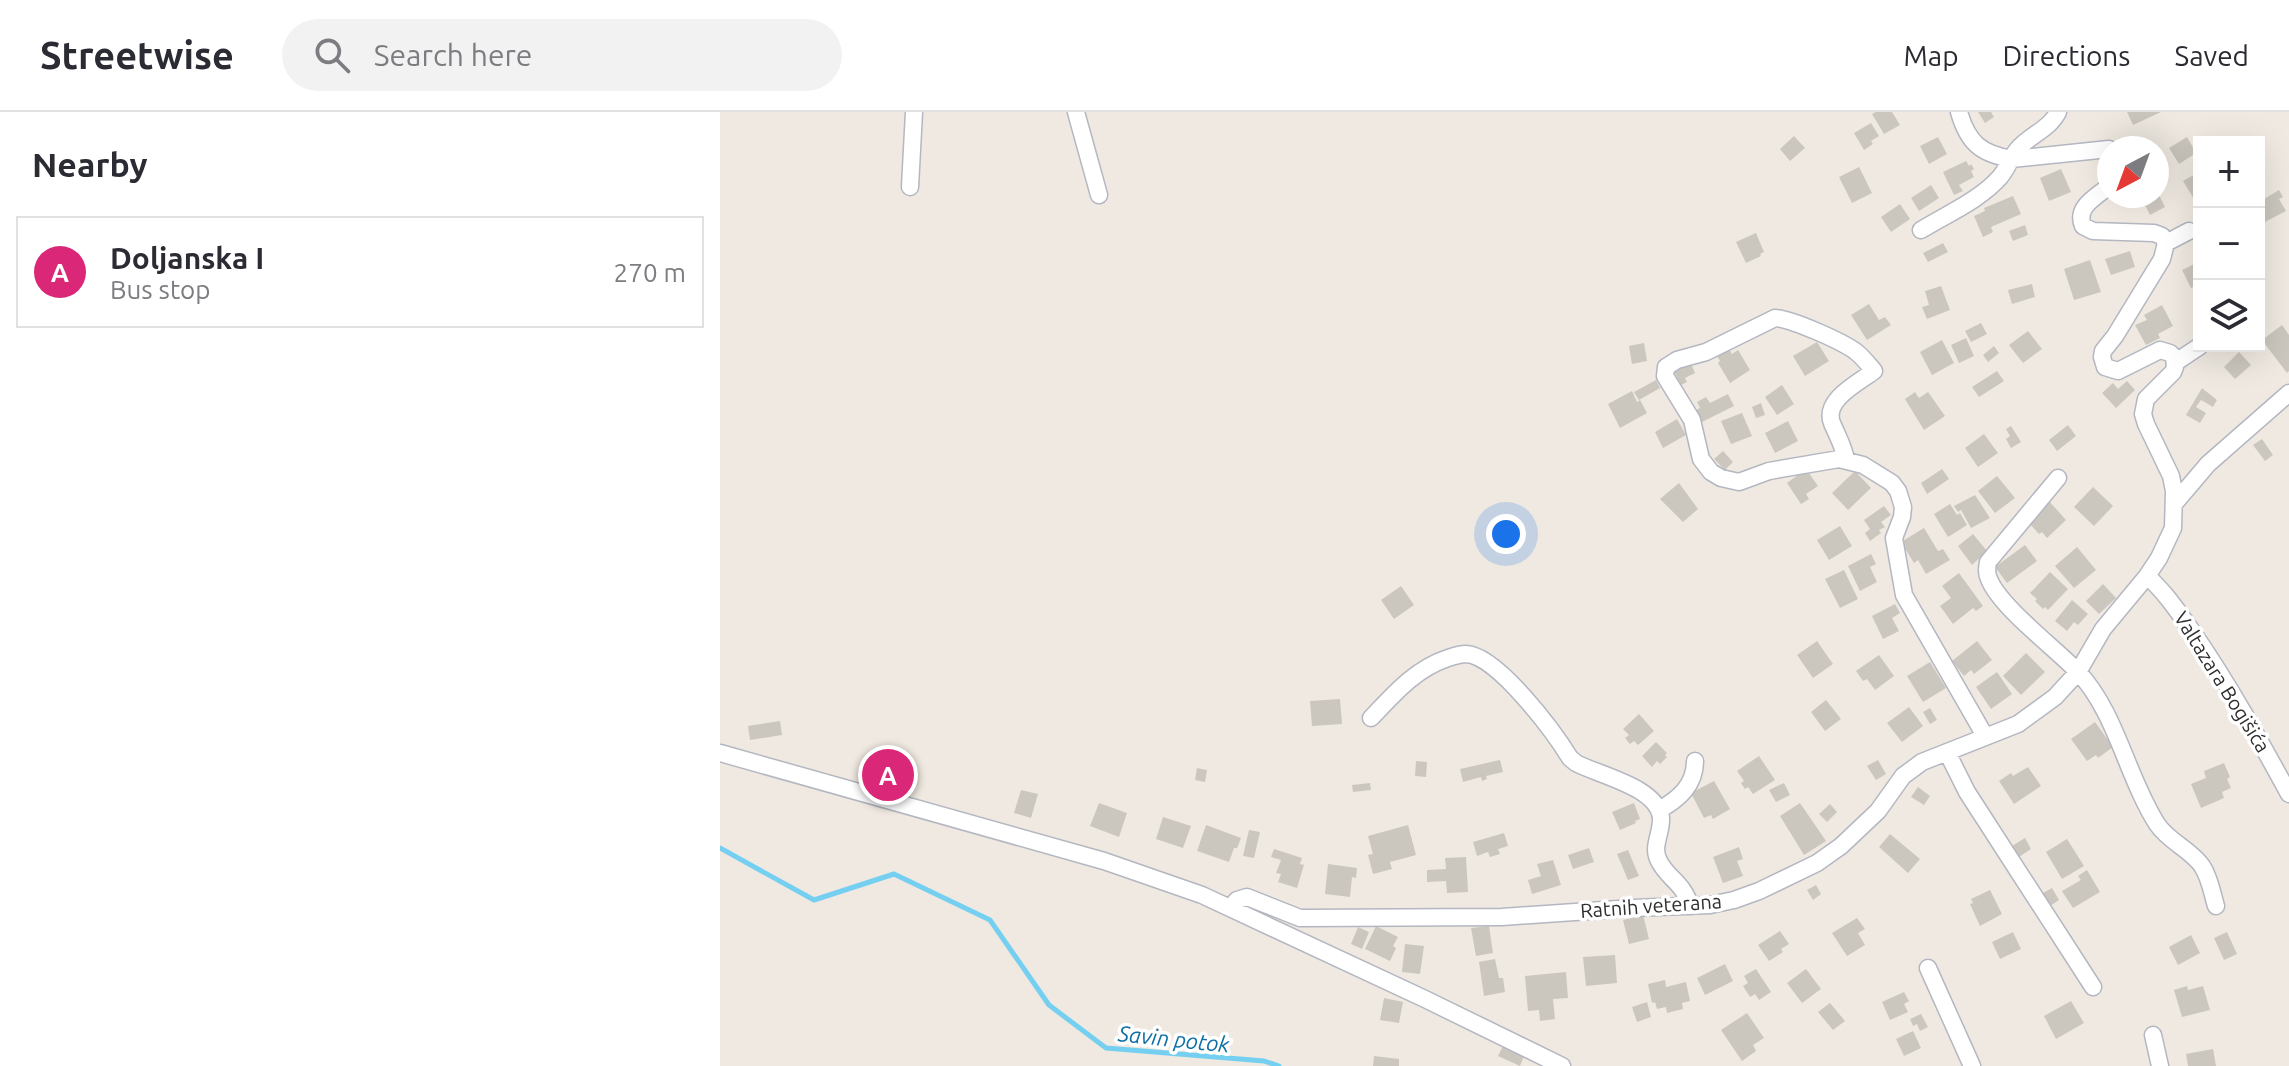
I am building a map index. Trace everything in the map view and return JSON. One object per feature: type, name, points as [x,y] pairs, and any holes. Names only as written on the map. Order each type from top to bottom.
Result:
[{"type":"street","points":[[910,187],[914,112]]},
{"type":"street","points":[[1076,112],[1099,195]]},
{"type":"street","points":[[1959,112],[1963,128],[1974,143],[1991,154],[2012,159],[2097,150]]},
{"type":"street","points":[[1921,230],[1979,196],[2001,177],[2017,150],[2041,133],[2058,112]]},
{"type":"street","points":[[2097,196],[2082,209],[2079,217],[2083,226],[2093,231],[2158,233],[2166,243],[2164,255],[2103,351],[2105,367],[2114,371],[2123,369],[2160,350],[2170,353],[2176,362]]},
{"type":"street","points":[[2166,243],[2189,231]]},
{"type":"street","points":[[1846,460],[1830,418],[1830,409],[1874,371],[1854,351],[1836,341],[1785,319],[1775,318],[1706,352],[1677,360],[1666,367],[1665,376],[1692,420],[1701,459],[1711,472],[1721,478],[1739,482],[1769,471],[1839,459],[1874,470],[1892,483],[1903,507],[1894,538],[1904,595],[1985,736]]},
{"type":"street","points":[[2174,504],[2171,476],[2143,414],[2146,399],[2173,372],[2176,362],[2193,351]]},
{"type":"street","name":"Ratnih veterana","points":[[1230,908],[1237,900],[1247,897],[1300,918],[1502,917],[1690,906],[1734,900],[1817,863],[1862,828],[1910,769],[2018,724],[2055,697],[2078,672],[2103,629],[2147,576],[2173,528],[2174,504],[2208,464],[2289,393]]},
{"type":"street","points":[[2058,478],[1988,562],[1987,576],[1994,590],[2009,606],[2078,672],[2101,705],[2158,825],[2204,869],[2216,906]]},
{"type":"street","name":"Valtazara Bogišića","points":[[2147,576],[2166,595],[2211,659],[2289,794]]},
{"type":"street","points":[[1371,718],[1407,680],[1435,663],[1463,654],[1475,655],[1541,715],[1570,758],[1625,782],[1659,810],[1661,824],[1657,858],[1683,887],[1690,906]]},
{"type":"street","points":[[1947,752],[1967,792],[2093,987]]},
{"type":"street","points":[[720,753],[1104,861],[1202,895],[1562,1066]]},
{"type":"street","points":[[1659,810],[1688,788],[1695,772],[1695,761]]},
{"type":"street","points":[[1928,968],[1972,1066]]},
{"type":"street","points":[[2153,1035],[2160,1066]]},
{"type":"building","points":[[1892,112],[1900,125],[1884,134],[1872,114]]},
{"type":"building","points":[[1978,112],[1991,112],[1994,117],[1985,123]]},
{"type":"building","points":[[2127,112],[2161,112],[2133,125]]},
{"type":"building","points":[[1871,123],[1879,136],[1864,150],[1854,133]]},
{"type":"building","points":[[1794,136],[1805,148],[1790,161],[1780,149]]},
{"type":"building","points":[[1938,137],[1947,154],[1929,164],[1920,146]]},
{"type":"building","points":[[2187,137],[2193,155],[2179,164],[2169,148]]},
{"type":"building","points":[[1966,161],[1974,169],[1971,171],[1974,177],[1959,185],[1963,191],[1954,195],[1943,172]]},
{"type":"building","points":[[1859,167],[1872,193],[1852,203],[1839,177]]},
{"type":"building","points":[[2061,169],[2071,192],[2049,201],[2040,178]]},
{"type":"building","points":[[2193,175],[2193,197],[2183,181]]},
{"type":"building","points":[[1931,185],[1939,198],[1919,211],[1911,198]]},
{"type":"building","points":[[2279,190],[2283,197],[2279,199],[2286,211],[2265,222],[2265,198]]},
{"type":"building","points":[[2013,196],[2021,214],[1991,227],[1993,232],[1983,237],[1974,216],[1985,211],[1984,208]]},
{"type":"building","points":[[1900,204],[1910,219],[1891,232],[1881,217]]},
{"type":"building","points":[[2146,208],[2163,208],[2150,215]]},
{"type":"building","points":[[2025,225],[2028,235],[2013,241],[2009,231]]},
{"type":"building","points":[[1756,233],[1764,252],[1746,263],[1736,242]]},
{"type":"building","points":[[1943,243],[1948,252],[1928,262],[1923,253]]},
{"type":"building","points":[[2130,251],[2135,267],[2111,275],[2105,259]]},
{"type":"building","points":[[2090,260],[2101,292],[2074,300],[2064,269]]},
{"type":"building","points":[[2193,265],[2193,287],[2191,288],[2182,270]]},
{"type":"building","points":[[2032,284],[2035,297],[2012,304],[2008,290]]},
{"type":"building","points":[[1941,286],[1950,310],[1927,319],[1922,307],[1929,305],[1925,291]]},
{"type":"building","points":[[1869,304],[1879,320],[1885,317],[1891,325],[1867,340],[1851,315]]},
{"type":"building","points":[[2162,305],[2173,326],[2146,345],[2135,325],[2147,320],[2144,315]]},
{"type":"building","points":[[1981,323],[1987,334],[1971,342],[1965,331]]},
{"type":"building","points":[[2282,325],[2289,335],[2287,373],[2265,344],[2265,338]]},
{"type":"building","points":[[2028,331],[2042,349],[2023,363],[2009,345]]},
{"type":"building","points":[[1966,338],[1974,356],[1959,363],[1951,345]]},
{"type":"building","points":[[1942,340],[1954,363],[1932,375],[1920,352]]},
{"type":"building","points":[[1817,342],[1829,361],[1805,376],[1793,356]]},
{"type":"building","points":[[1644,343],[1647,361],[1632,364],[1629,346]]},
{"type":"building","points":[[1994,346],[1999,353],[1988,362],[1983,355]]},
{"type":"building","points":[[1729,349],[1732,354],[1738,350],[1750,370],[1730,383],[1717,356]]},
{"type":"building","points":[[2239,352],[2251,365],[2235,379],[2224,367]]},
{"type":"building","points":[[1689,359],[1695,373],[1685,378],[1687,382],[1681,385],[1672,367]]},
{"type":"building","points":[[1997,371],[2004,381],[1979,397],[1972,387]]},
{"type":"building","points":[[1656,380],[1660,388],[1639,400],[1634,392]]},
{"type":"building","points":[[2127,381],[2135,390],[2116,408],[2102,393],[2113,383],[2118,389]]},
{"type":"building","points":[[1782,385],[1794,404],[1777,415],[1765,397]]},
{"type":"building","points":[[2202,388],[2217,400],[2213,407],[2201,400],[2196,407],[2206,413],[2200,423],[2186,415]]},
{"type":"building","points":[[1632,391],[1647,413],[1620,428],[1608,404]]},
{"type":"building","points":[[1915,392],[1919,398],[1928,392],[1945,416],[1924,430],[1905,399]]},
{"type":"building","points":[[1728,394],[1734,406],[1702,422],[1696,410],[1700,408],[1697,402],[1706,397],[1710,403]]},
{"type":"building","points":[[1761,403],[1765,415],[1756,418],[1752,407]]},
{"type":"building","points":[[1742,413],[1752,436],[1731,444],[1721,421]]},
{"type":"building","points":[[1677,419],[1686,435],[1663,448],[1655,432]]},
{"type":"building","points":[[1788,421],[1798,441],[1775,453],[1765,433]]},
{"type":"building","points":[[2068,425],[2076,436],[2057,451],[2049,440]]},
{"type":"building","points":[[2011,426],[2021,442],[2011,448],[2006,439],[2010,436],[2006,429]]},
{"type":"building","points":[[1984,434],[1998,453],[1978,467],[1965,448]]},
{"type":"building","points":[[2262,439],[2273,455],[2265,461],[2253,445]]},
{"type":"building","points":[[1723,451],[1733,462],[1725,470],[1714,459]]},
{"type":"building","points":[[1806,469],[1818,486],[1806,494],[1809,499],[1801,504],[1787,483]]},
{"type":"building","points":[[1942,469],[1949,479],[1927,494],[1921,483]]},
{"type":"building","points":[[1855,471],[1871,488],[1848,510],[1832,493]]},
{"type":"building","points":[[1997,476],[2015,498],[1995,513],[1978,491]]},
{"type":"building","points":[[1679,483],[1698,509],[1683,522],[1660,499]]},
{"type":"building","points":[[2093,487],[2113,506],[2094,526],[2074,507]]},
{"type":"building","points":[[1975,495],[1990,518],[1971,528],[1961,510],[1958,512],[1954,506]]},
{"type":"building","points":[[2049,501],[2066,520],[2047,538],[2030,524],[2033,522],[2030,518]]},
{"type":"building","points":[[1950,504],[1967,525],[1948,537],[1934,514]]},
{"type":"building","points":[[1884,506],[1891,515],[1881,522],[1885,527],[1879,530],[1881,533],[1870,541],[1865,533],[1870,529],[1864,520]]},
{"type":"building","points":[[1840,526],[1852,546],[1829,560],[1817,540]]},
{"type":"building","points":[[1924,528],[1938,551],[1943,549],[1950,560],[1926,574],[1918,560],[1914,563],[1901,542]]},
{"type":"building","points":[[1973,534],[1987,551],[1972,565],[1958,546]]},
{"type":"building","points":[[2025,545],[2037,561],[2007,583],[1995,567]]},
{"type":"building","points":[[2077,547],[2096,570],[2074,588],[2055,566]]},
{"type":"building","points":[[1871,554],[1876,564],[1870,567],[1877,582],[1860,591],[1848,566]]},
{"type":"building","points":[[1844,570],[1858,599],[1840,608],[1825,579]]},
{"type":"building","points":[[2050,572],[2068,589],[2048,610],[2043,609],[2030,593]]},
{"type":"building","points":[[1959,573],[1983,606],[1976,611],[1973,608],[1953,624],[1940,606],[1951,598],[1942,586]]},
{"type":"building","points":[[2103,584],[2116,598],[2099,614],[2086,601]]},
{"type":"building","points":[[1401,586],[1414,605],[1394,619],[1381,600]]},
{"type":"building","points":[[2072,600],[2088,614],[2078,625],[2074,622],[2067,631],[2055,621]]},
{"type":"building","points":[[1895,604],[1900,613],[1892,618],[1899,631],[1883,639],[1872,616]]},
{"type":"building","points":[[1817,641],[1833,664],[1813,678],[1797,655]]},
{"type":"building","points":[[1977,641],[1992,660],[1974,674],[1971,670],[1964,676],[1952,661]]},
{"type":"building","points":[[2026,653],[2045,672],[2021,695],[2003,676]]},
{"type":"building","points":[[1879,655],[1894,676],[1875,690],[1856,671]]},
{"type":"building","points":[[1930,662],[1946,688],[1923,702],[1907,676]]},
{"type":"building","points":[[1997,672],[2012,694],[1991,709],[1976,687]]},
{"type":"building","points":[[1340,699],[1342,724],[1312,726],[1310,701]]},
{"type":"building","points":[[1826,700],[1841,719],[1825,731],[1811,712]]},
{"type":"building","points":[[1909,707],[1923,726],[1902,742],[1887,723]]},
{"type":"building","points":[[1930,708],[1937,720],[1930,724],[1923,712]]},
{"type":"building","points":[[1639,714],[1654,731],[1638,745],[1634,741],[1630,744],[1625,738],[1629,735],[1623,729]]},
{"type":"building","points":[[780,721],[782,735],[750,740],[748,726]]},
{"type":"building","points":[[2095,722],[2113,747],[2098,758],[2096,755],[2087,761],[2071,739]]},
{"type":"building","points":[[1656,742],[1667,757],[1652,767],[1642,756]]},
{"type":"building","points":[[1759,756],[1775,780],[1753,794],[1748,787],[1745,789],[1737,771]]},
{"type":"building","points":[[1500,760],[1503,772],[1486,776],[1487,779],[1482,781],[1481,777],[1463,782],[1460,769]]},
{"type":"building","points":[[1878,760],[1886,774],[1876,780],[1867,766]]},
{"type":"building","points":[[1416,761],[1427,762],[1426,777],[1415,776]]},
{"type":"building","points":[[2224,763],[2231,788],[2222,792],[2224,798],[2201,808],[2191,784],[2206,778],[2204,771]]},
{"type":"building","points":[[2028,767],[2041,786],[2014,804],[1999,781]]},
{"type":"building","points":[[1197,768],[1207,770],[1205,782],[1195,780]]},
{"type":"building","points":[[1714,781],[1730,809],[1713,819],[1711,815],[1704,818],[1691,793]]},
{"type":"building","points":[[1370,783],[1371,790],[1353,792],[1352,785]]},
{"type":"building","points":[[1784,783],[1790,795],[1776,802],[1769,790]]},
{"type":"building","points":[[1918,787],[1930,796],[1924,805],[1911,797]]},
{"type":"building","points":[[1021,790],[1038,794],[1031,818],[1014,813]]},
{"type":"building","points":[[1099,803],[1127,813],[1119,837],[1090,826]]},
{"type":"building","points":[[1634,803],[1640,819],[1620,830],[1612,812]]},
{"type":"building","points":[[1800,803],[1826,841],[1804,855],[1780,816]]},
{"type":"building","points":[[1830,804],[1837,812],[1827,822],[1819,814]]},
{"type":"building","points":[[1163,817],[1191,826],[1183,848],[1156,839]]},
{"type":"building","points":[[1206,825],[1241,838],[1229,862],[1197,851]]},
{"type":"building","points":[[1408,825],[1416,855],[1390,862],[1392,869],[1373,874],[1368,855],[1373,854],[1368,836]]},
{"type":"building","points":[[1249,830],[1260,832],[1254,858],[1243,856]]},
{"type":"building","points":[[1504,833],[1508,846],[1498,849],[1500,854],[1490,857],[1488,852],[1477,856],[1473,842]]},
{"type":"building","points":[[1890,834],[1920,859],[1908,873],[1879,847]]},
{"type":"building","points":[[2025,838],[2031,849],[2019,857],[2012,846]]},
{"type":"building","points":[[2067,839],[2084,866],[2062,879],[2046,852]]},
{"type":"building","points":[[1739,847],[1743,859],[1737,861],[1743,876],[1723,883],[1713,857]]},
{"type":"building","points":[[1589,848],[1594,862],[1573,869],[1568,855]]},
{"type":"building","points":[[1274,849],[1302,858],[1300,864],[1304,865],[1297,888],[1278,882],[1281,874],[1276,873],[1281,860],[1271,857]]},
{"type":"building","points":[[1628,850],[1639,876],[1628,880],[1617,854]]},
{"type":"building","points":[[1466,857],[1468,892],[1447,893],[1446,881],[1427,882],[1427,870],[1446,869],[1445,858]]},
{"type":"building","points":[[1553,860],[1561,885],[1532,894],[1528,880],[1541,876],[1537,864]]},
{"type":"building","points":[[1328,864],[1357,868],[1356,878],[1352,877],[1350,897],[1325,894]]},
{"type":"building","points":[[2087,870],[2100,892],[2073,908],[2062,891],[2081,880],[2078,876]]},
{"type":"building","points":[[1816,885],[1821,894],[1813,900],[1807,890]]},
{"type":"building","points":[[2052,888],[2059,900],[2050,906],[2043,893]]},
{"type":"building","points":[[1990,890],[2002,914],[1980,926],[1970,904],[1973,903],[1971,899]]},
{"type":"building","points":[[1643,915],[1649,939],[1629,944],[1623,920]]},
{"type":"building","points":[[1857,918],[1865,929],[1858,933],[1865,945],[1847,956],[1832,933]]},
{"type":"building","points":[[1376,926],[1398,937],[1390,961],[1365,949]]},
{"type":"building","points":[[1489,926],[1493,953],[1476,956],[1471,928]]},
{"type":"building","points":[[1358,927],[1369,932],[1362,949],[1351,944]]},
{"type":"building","points":[[1780,931],[1789,944],[1769,961],[1758,945]]},
{"type":"building","points":[[2013,932],[2021,949],[2000,959],[1992,942]]},
{"type":"building","points":[[2227,932],[2237,954],[2224,960],[2214,938]]},
{"type":"building","points":[[2191,935],[2200,953],[2178,965],[2169,947]]},
{"type":"building","points":[[1405,944],[1424,946],[1420,974],[1402,972]]},
{"type":"building","points":[[1615,955],[1617,983],[1586,986],[1583,957]]},
{"type":"building","points":[[1495,959],[1505,992],[1484,996],[1479,962]]},
{"type":"building","points":[[1725,964],[1733,981],[1705,995],[1697,978]]},
{"type":"building","points":[[1756,969],[1771,992],[1759,1000],[1755,994],[1750,997],[1743,986],[1748,983],[1744,976]]},
{"type":"building","points":[[1806,969],[1821,989],[1802,1003],[1787,983]]},
{"type":"building","points":[[1566,972],[1568,998],[1553,999],[1555,1019],[1540,1021],[1539,1010],[1528,1011],[1525,976]]},
{"type":"building","points":[[1665,980],[1666,987],[1686,982],[1690,1001],[1682,1003],[1683,1009],[1667,1013],[1666,1007],[1657,1009],[1655,1002],[1652,1003],[1648,984]]},
{"type":"building","points":[[2187,986],[2188,990],[2203,986],[2210,1010],[2182,1017],[2174,990]]},
{"type":"building","points":[[1904,992],[1909,1001],[1904,1004],[1908,1012],[1890,1020],[1882,1002]]},
{"type":"building","points":[[1384,998],[1403,1002],[1399,1023],[1380,1020]]},
{"type":"building","points":[[2071,1001],[2084,1023],[2056,1039],[2044,1016]]},
{"type":"building","points":[[1647,1002],[1651,1017],[1637,1022],[1632,1007]]},
{"type":"building","points":[[1830,1003],[1845,1021],[1833,1030],[1818,1012]]},
{"type":"building","points":[[1747,1013],[1764,1038],[1753,1045],[1756,1051],[1742,1061],[1721,1030]]},
{"type":"building","points":[[1921,1014],[1928,1027],[1920,1031],[1910,1019]]},
{"type":"building","points":[[1913,1031],[1921,1048],[1904,1056],[1896,1039]]},
{"type":"building","points":[[1503,1046],[1524,1056],[1520,1066],[1498,1056]]},
{"type":"building","points":[[2213,1049],[2216,1066],[2188,1066],[2186,1054]]},
{"type":"building","points":[[1374,1056],[1399,1059],[1399,1066],[1373,1066]]},
{"type":"waterway","name":"Savin potok","points":[[720,848],[814,900],[894,874],[990,920],[1049,1005],[1106,1048],[1264,1061],[1279,1066]]},
{"type":"place","name":"Doljanska I","points":[[888,775]]}]
